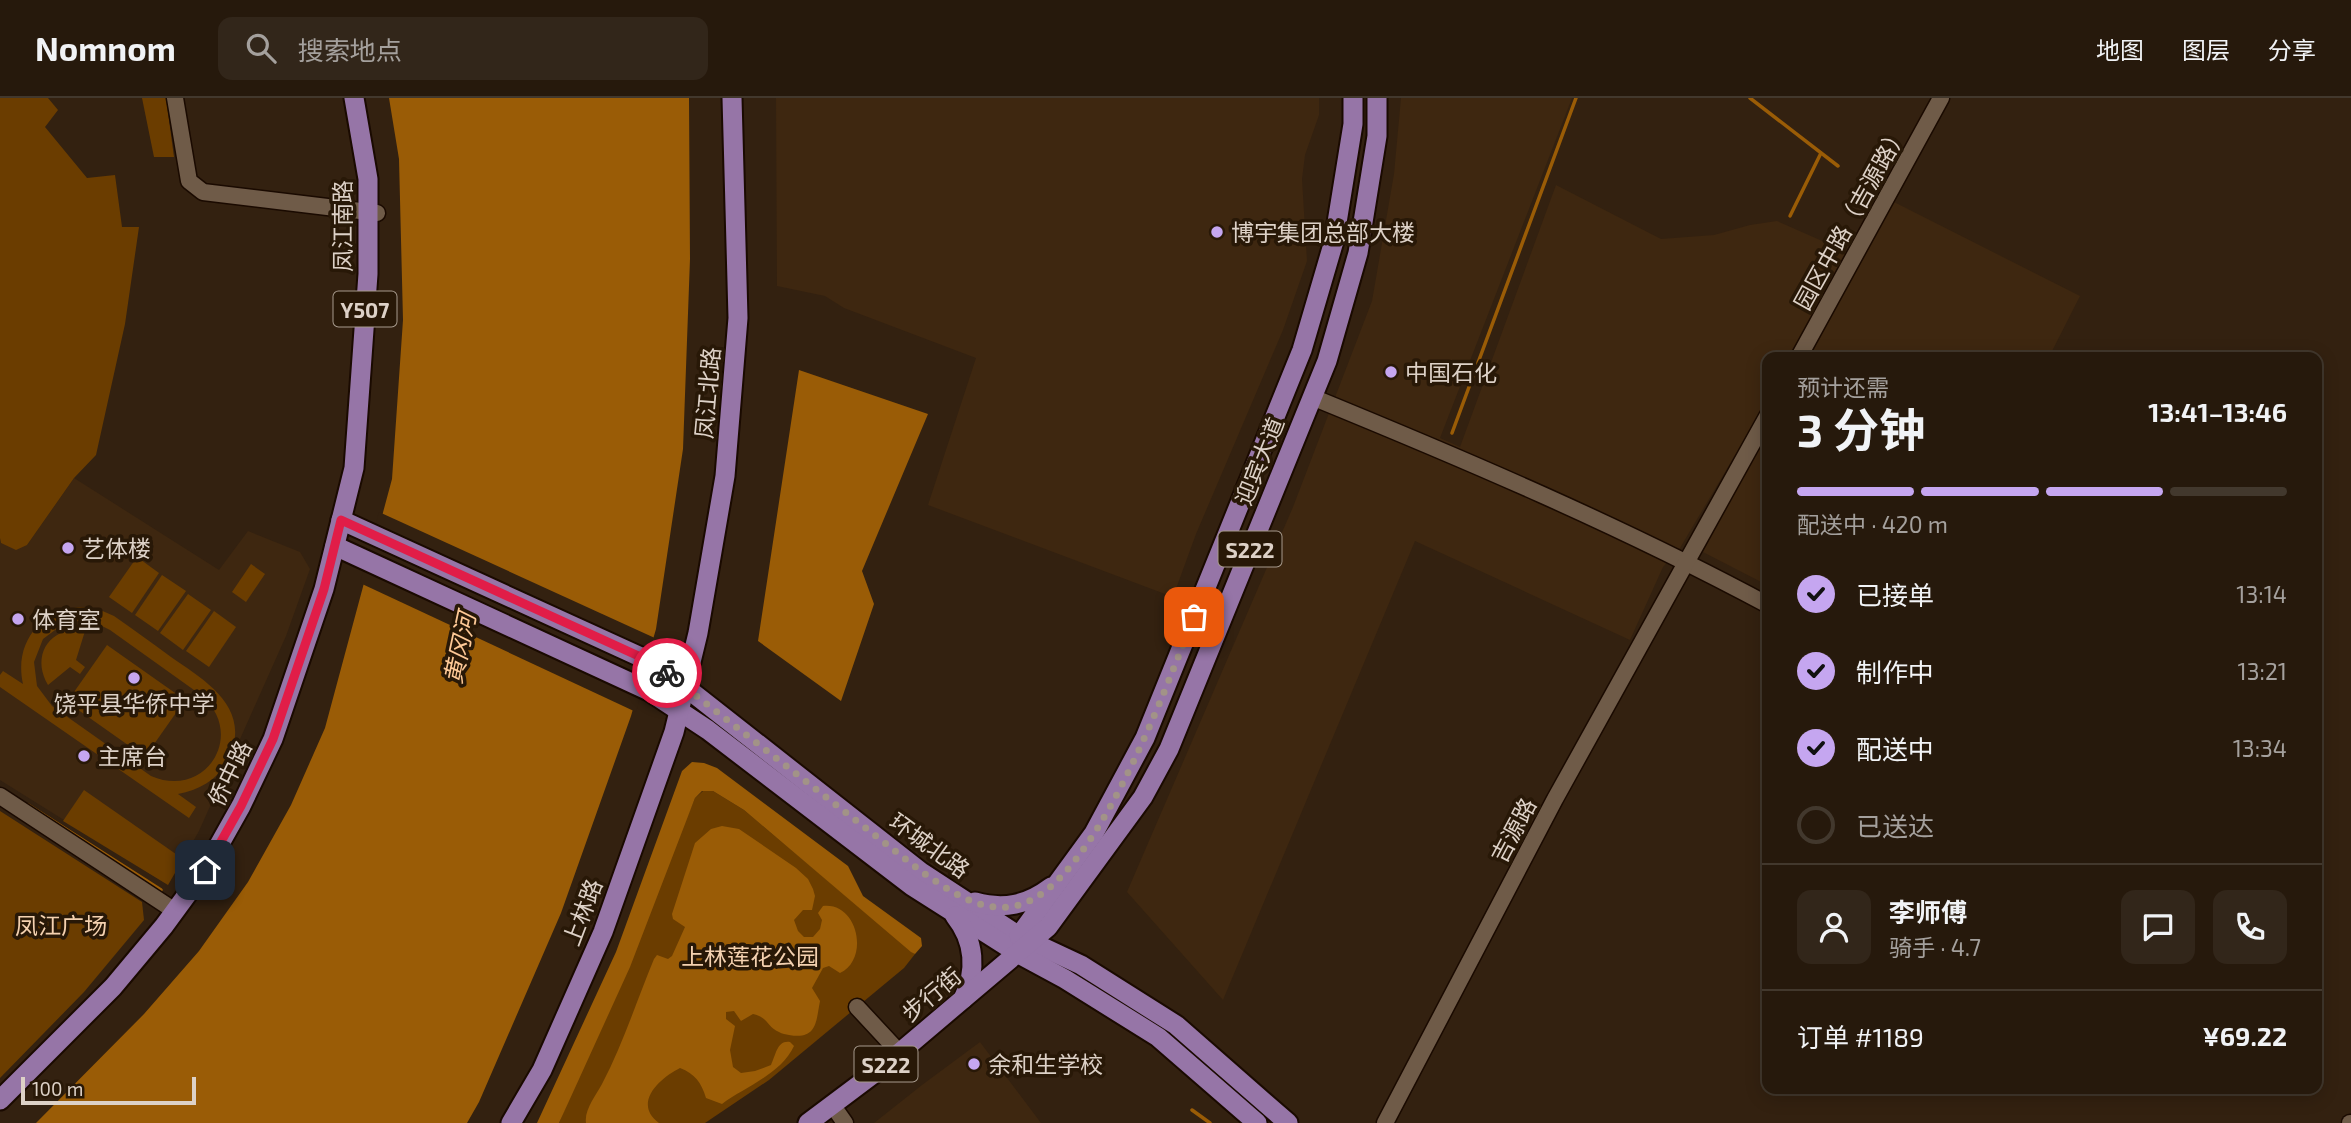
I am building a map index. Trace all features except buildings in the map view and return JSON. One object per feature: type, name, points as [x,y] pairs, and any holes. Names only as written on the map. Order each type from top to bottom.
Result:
[{"type":"main road","name":"凤江南路","points":[[341,520],[354,468],[368,274],[368,179],[354,98]]},
{"type":"main road","name":"凤江北路","points":[[679,711],[698,633],[725,476],[737,331],[732,98]]},
{"type":"main road","name":"迎宾大道","points":[[1019,945],[1094,833],[1145,738],[1303,350],[1334,242],[1355,98]]},
{"type":"main road","name":"迎宾大道","points":[[1019,945],[1048,927],[1143,797],[1169,749],[1326,361],[1358,253],[1377,135],[1377,98]]},
{"type":"main road","points":[[1346,169],[1371,174]]},
{"type":"main road","points":[[1318,298],[1343,306]]},
{"type":"main road","points":[[1267,436],[1292,446]]},
{"type":"main road","name":"环城北路","points":[[341,520],[656,664],[922,872],[954,903]]},
{"type":"main road","name":"侨中路","points":[[0,1100],[113,987],[205,870],[273,739],[324,589],[341,520]]},
{"type":"main road","name":"环城北路","points":[[334,546],[649,691],[708,730],[912,886],[954,903],[1065,979],[1158,1037],[1257,1123]]},
{"type":"main road","name":"上林路","points":[[511,1123],[542,1070],[603,932],[679,711]]},
{"type":"main road","points":[[961,1001],[971,979],[972,953],[954,903],[1015,906],[1041,894],[1064,875]]},
{"type":"main road","name":"环城北路","points":[[1019,945],[1081,965],[1176,1025],[1288,1123]]},
{"type":"main road","name":"步行街","points":[[808,1123],[884,1066],[961,1001],[1019,945]]},
{"type":"street","points":[[175,98],[189,181],[203,192],[377,213]]},
{"type":"street","points":[[1342,98],[1355,98]]},
{"type":"street","name":"园区中路（吉源路）","points":[[1802,352],[1941,98]]},
{"type":"street","points":[[1312,397],[1457,457],[1688,562],[1762,602]]},
{"type":"street","points":[[1688,562],[1762,426]]},
{"type":"street","name":"吉源路","points":[[1385,1123],[1578,756],[1688,562]]},
{"type":"street","points":[[0,796],[175,911]]},
{"type":"street","points":[[857,1007],[897,1050]]},
{"type":"shaded area","points":[[776,98],[1319,98],[1319,115],[1305,155],[1302,179],[1307,261],[1283,330],[1196,534],[1173,597],[928,505],[976,358],[844,308],[825,296],[777,286]]},
{"type":"shaded area","points":[[1401,98],[1572,98],[1440,438],[1460,447],[1556,185],[1661,239],[1714,235],[1777,221],[1854,255],[1894,202],[2080,296],[2052,352],[1762,352],[1762,409],[1680,548],[1663,567],[1630,640],[1415,541],[1223,1000],[1127,892],[1293,507],[1372,301],[1394,174]]},
{"type":"shaded area","points":[[1762,436],[1762,582],[1703,552]]},
{"type":"shaded area","name":"饶平县华侨中学","points":[[74,478],[219,570],[248,531],[300,552],[310,569],[286,636],[199,831],[168,885],[0,780],[0,538],[1,543],[27,545]]},
{"type":"shaded area","name":"余和生学校","points":[[980,1042],[1041,1123],[874,1123],[922,1085]]},
{"type":"green space","points":[[0,98],[48,98],[58,110],[45,127],[87,178],[115,175],[122,227],[139,227],[125,324],[96,455],[74,478],[27,545],[16,550],[1,543],[0,538]]},
{"type":"green space","points":[[142,98],[166,98],[174,157],[154,157]]},
{"type":"green space","points":[[137,557],[159,573],[132,613],[109,597]]},
{"type":"green space","points":[[251,564],[265,574],[246,602],[232,592]]},
{"type":"green space","points":[[162,575],[186,591],[158,631],[135,615]]},
{"type":"green space","points":[[188,594],[211,610],[183,650],[160,633]]},
{"type":"green space","points":[[80,607],[98,609],[114,616],[211,686],[230,710],[235,724],[235,740],[225,765],[208,782],[194,790],[178,794],[196,807],[189,818],[0,687],[0,675],[3,671],[23,684],[21,669],[26,643],[42,623],[65,610]],"holes":[[[80,620],[96,623],[110,630],[201,695],[214,711],[220,727],[220,744],[214,759],[203,771],[188,779],[171,781],[151,776],[52,706],[37,686],[34,662],[43,639],[63,624]]]},
{"type":"green space","points":[[214,611],[236,627],[209,667],[186,651]]},
{"type":"green space","points":[[70,630],[85,631],[76,660],[85,667],[80,674],[70,667],[48,685],[42,667],[44,651],[53,638]]},
{"type":"green space","points":[[107,645],[185,700],[145,757],[67,702]]},
{"type":"green space","points":[[84,790],[183,859],[168,885],[63,821]]},
{"type":"green space","name":"上林莲花公园","points":[[703,791],[713,791],[744,810],[915,954],[904,968],[769,1080],[705,1123],[559,1123],[695,798]]},
{"type":"green space","name":"凤江广场","points":[[0,811],[142,902],[144,920],[84,992],[0,1078]]},
{"type":"water","name":"黄冈河","points":[[389,98],[689,98],[690,259],[683,449],[656,629],[631,716],[561,913],[479,1102],[467,1123],[36,1123],[144,1014],[199,951],[248,882],[291,805],[325,728],[392,479],[403,320],[399,159]]},
{"type":"water","points":[[799,370],[928,414],[862,571],[874,604],[841,701],[758,641]]},
{"type":"water","points":[[692,762],[717,768],[848,866],[863,896],[921,938],[922,946],[915,954],[911,952],[744,810],[713,791],[702,791],[695,798],[630,967],[559,1123],[537,1123],[616,952],[682,771]]},
{"type":"water","name":"上林莲花公园","points":[[722,826],[739,829],[808,879],[815,896],[812,910],[803,910],[794,920],[798,931],[804,937],[813,937],[820,929],[822,920],[818,913],[823,906],[835,907],[845,913],[856,933],[855,956],[849,966],[840,973],[829,966],[823,968],[812,988],[820,1001],[816,1022],[814,1028],[805,1035],[781,1033],[762,1017],[753,1014],[741,1021],[734,1011],[726,1012],[726,1019],[735,1026],[730,1050],[733,1067],[741,1073],[771,1065],[782,1043],[790,1042],[794,1046],[772,1072],[722,1104],[706,1098],[697,1079],[680,1068],[657,1085],[649,1099],[651,1115],[659,1123],[586,1123],[589,1108],[617,1053],[654,959],[657,955],[668,959],[672,956],[685,927],[673,919],[672,914],[695,843],[711,829]]},
{"type":"pier","points":[[379,512],[657,639],[636,712],[360,583]]},
{"type":"waterway","points":[[1452,433],[1576,98]]},
{"type":"waterway","points":[[1750,98],[1838,166]]},
{"type":"waterway","points":[[1790,216],[1821,153]]},
{"type":"waterway","points":[[28,805],[161,890]]},
{"type":"waterway","points":[[1192,1110],[1210,1123]]},
{"type":"way so far","points":[[667,673],[922,872],[971,901],[1000,907],[1015,906],[1029,901],[1054,885],[1094,833],[1145,738],[1194,617]]},
{"type":"place","name":"博宇集团总部大楼","points":[[1217,232]]},
{"type":"place","name":"中国石化","points":[[1391,372]]},
{"type":"place","name":"艺体楼","points":[[68,548]]},
{"type":"place","name":"体育室","points":[[18,619]]},
{"type":"place","name":"饶平县华侨中学","points":[[134,678]]},
{"type":"place","name":"主席台","points":[[84,756]]},
{"type":"place","name":"余和生学校","points":[[974,1064]]},
{"type":"route","points":[[205,870],[241,806],[273,739],[324,589],[341,520],[656,664],[667,673]]}]
